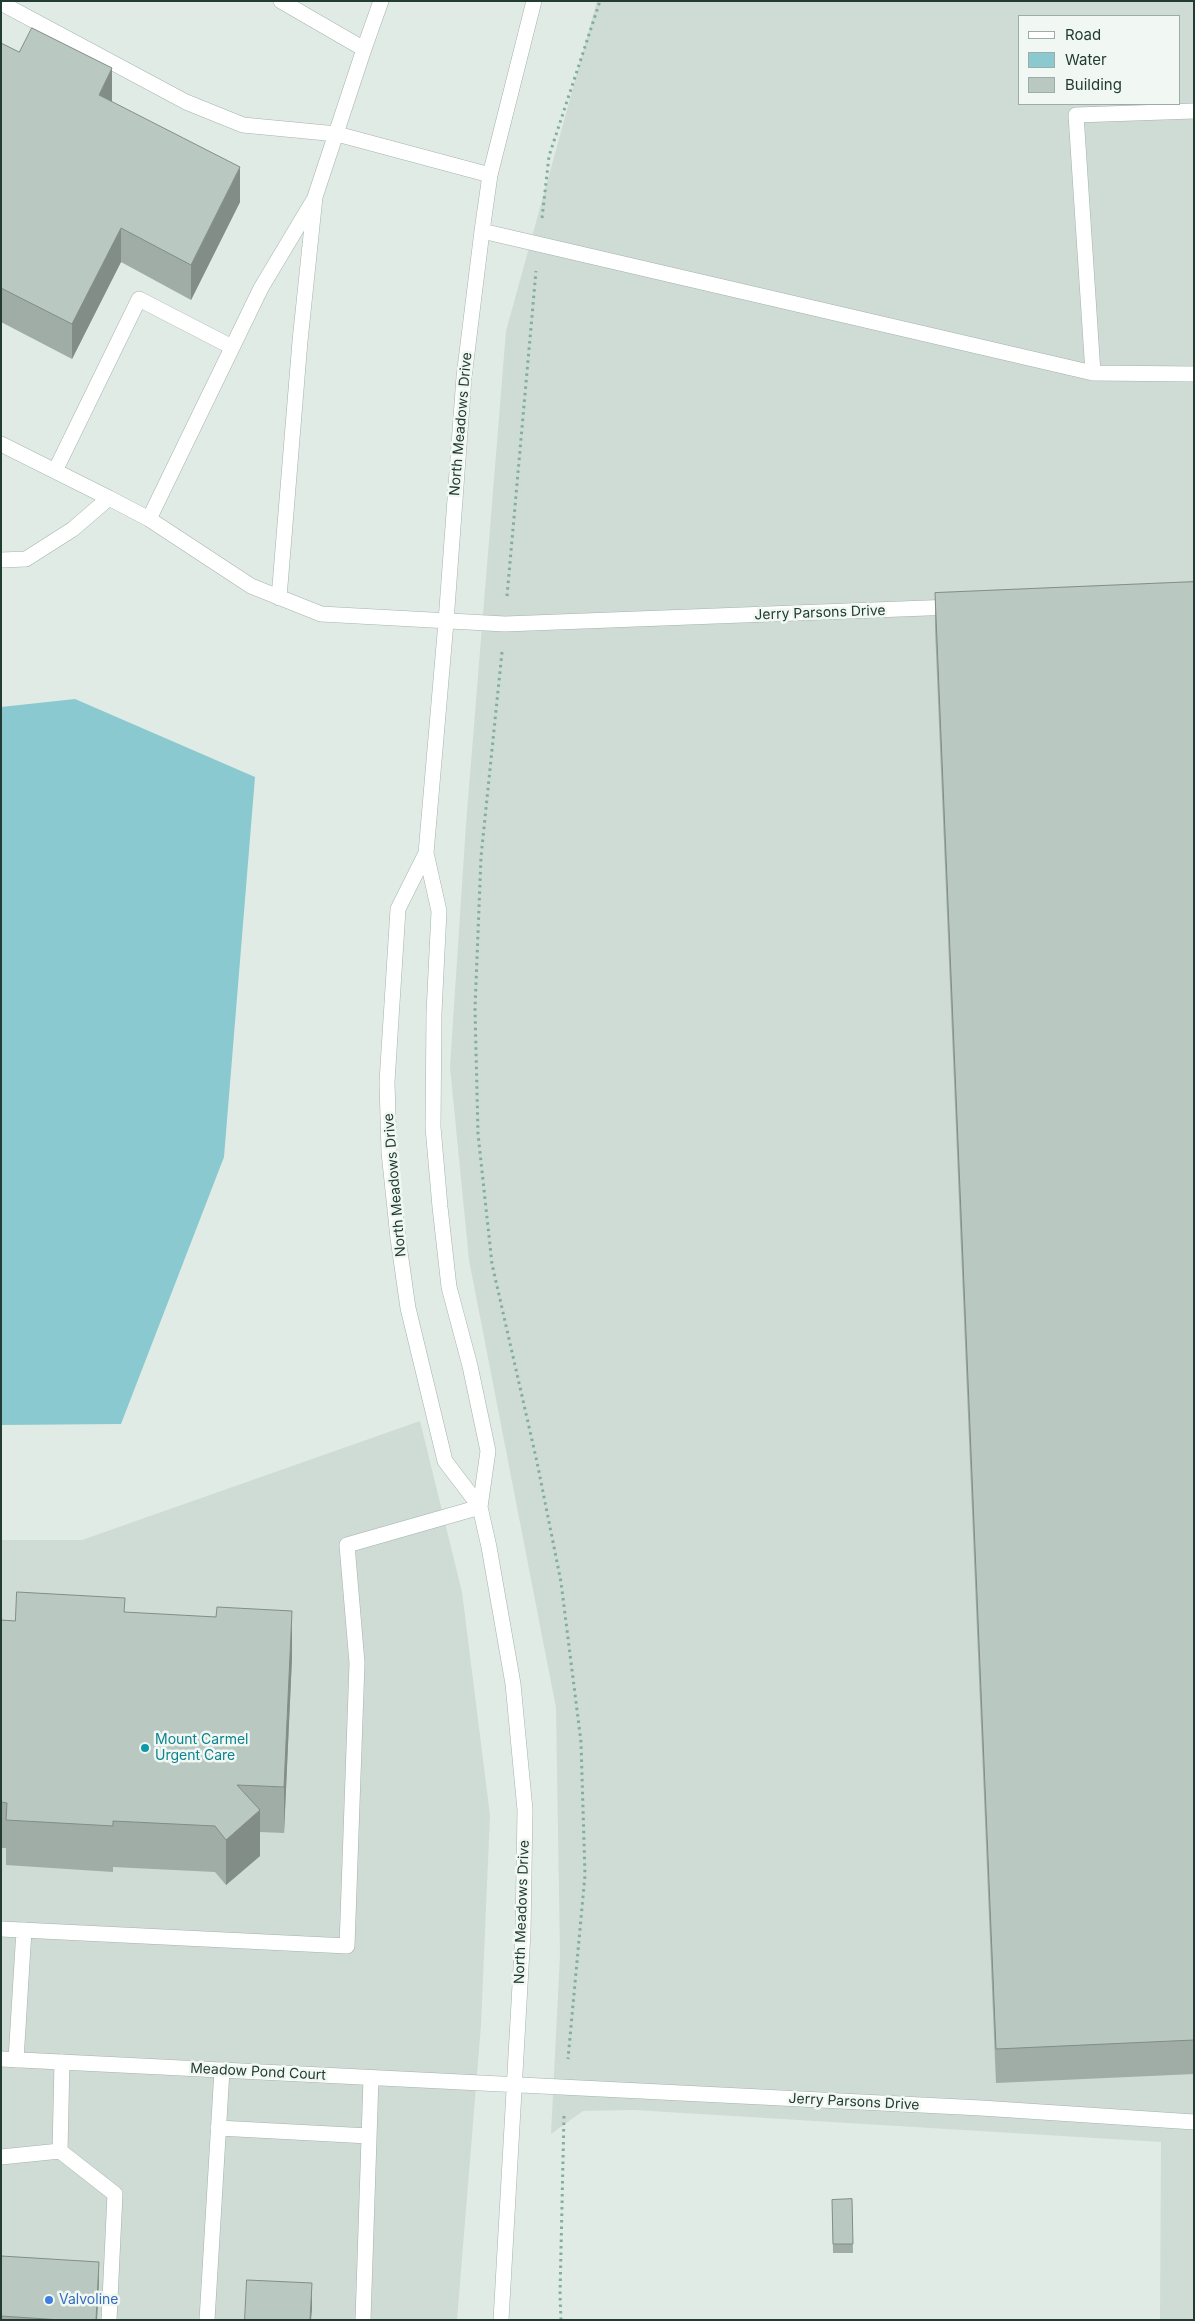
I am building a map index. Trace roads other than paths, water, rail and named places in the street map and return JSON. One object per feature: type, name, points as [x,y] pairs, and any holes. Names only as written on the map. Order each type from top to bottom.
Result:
[{"type":"street","points":[[281,1],[364,49]]},
{"type":"street","points":[[149,519],[261,288],[315,197],[381,1]]},
{"type":"street","name":"North Meadows Drive","points":[[501,2320],[523,1932],[525,1810],[513,1684],[480,1507],[488,1451],[470,1366],[449,1287],[433,1127],[434,1013],[439,911],[426,853],[446,622],[464,377],[482,231],[490,176],[534,1]]},
{"type":"street","points":[[1,3],[186,102],[243,125],[337,134],[490,176]]},
{"type":"street","points":[[1093,373],[1076,115],[1194,111]]},
{"type":"street","points":[[279,598],[299,351],[315,197]]},
{"type":"street","points":[[482,231],[1093,373],[1194,374]]},
{"type":"street","points":[[55,471],[139,298],[232,347]]},
{"type":"street","name":"Jerry Parsons Drive","points":[[1,444],[149,519],[251,586],[321,614],[505,624],[854,612],[970,606]]},
{"type":"street","points":[[1,560],[26,559],[73,529],[109,498]]},
{"type":"street","name":"North Meadows Drive","points":[[426,853],[398,909],[387,1082],[390,1152],[398,1238],[408,1308],[445,1461],[480,1507]]},
{"type":"street","points":[[1,1929],[346,1946],[357,1663],[347,1546],[480,1507]]},
{"type":"street","points":[[9,2059],[24,1930]]},
{"type":"street","name":"Meadow Pond Court","points":[[9,2059],[514,2085]]},
{"type":"street","points":[[60,2151],[62,2062]]},
{"type":"street","points":[[207,2320],[222,2070]]},
{"type":"street","points":[[362,2320],[371,2078]]},
{"type":"street","name":"Jerry Parsons Drive","points":[[514,2085],[920,2105],[1194,2122]]},
{"type":"street","points":[[218,2128],[369,2136]]},
{"type":"street","points":[[1,2157],[60,2151],[115,2194],[109,2320]]},
{"type":"water","points":[[75,699],[255,777],[224,1157],[121,1424],[1,1425],[1,707]]},
{"type":"place","name":"Mount Carmel Urgent Care","points":[[145,1748]]},
{"type":"place","name":"Valvoline","points":[[49,2300]]}]
